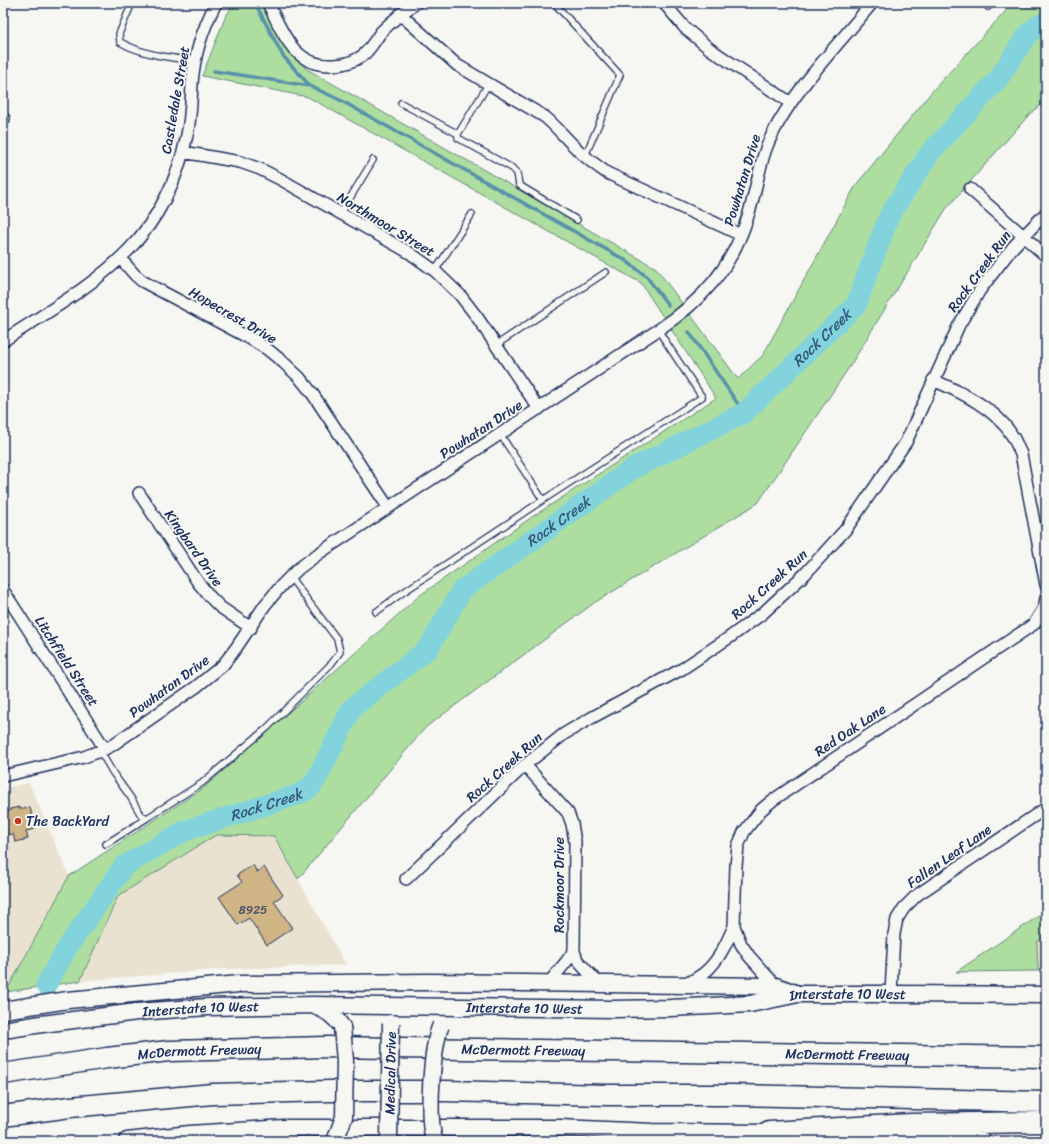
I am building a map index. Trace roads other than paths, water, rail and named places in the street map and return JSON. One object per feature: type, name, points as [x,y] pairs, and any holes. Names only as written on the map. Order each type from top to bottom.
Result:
[{"type":"highway","name":"McDermott Freeway","points":[[3,1074],[107,1058],[169,1051],[326,1047],[1046,1056]]},
{"type":"highway","points":[[3,1116],[70,1107],[213,1094],[330,1091],[738,1095],[1046,1102]]},
{"type":"highway","points":[[768,1132],[911,1124],[1046,1122]]},
{"type":"main road","points":[[3,1010],[83,998],[239,984],[428,982],[776,986],[798,994]]},
{"type":"main road","name":"Interstate 10 West","points":[[3,1030],[137,1012],[208,1007],[392,1005],[670,1008],[750,1004],[798,994],[1046,995]]},
{"type":"main road","points":[[313,1005],[324,1009],[331,1014],[342,1027],[345,1061],[344,1118],[335,1141]]},
{"type":"main road","name":"Medical Drive","points":[[389,1139],[392,1005]]},
{"type":"main road","points":[[435,1141],[433,1137],[431,1116],[432,1068],[436,1039],[441,1025],[449,1017],[473,1007]]},
{"type":"main road","points":[[127,1141],[190,1134],[284,1128],[560,1128],[652,1132],[768,1132],[886,1135],[983,1141]]},
{"type":"street","name":"Castledale Street","points":[[3,341],[100,277],[121,259],[138,240],[163,205],[174,182],[188,134],[195,60],[201,38],[216,3]]},
{"type":"street","points":[[268,3],[286,40],[292,48],[308,61],[325,66],[341,65],[352,62],[363,55],[381,33],[400,14],[416,3]]},
{"type":"street","points":[[664,3],[685,28],[710,49],[791,103]]},
{"type":"street","name":"Powhatan Drive","points":[[3,776],[84,757],[103,750],[196,687],[223,665],[251,628],[265,605],[290,577],[318,554],[658,330],[692,305],[720,274],[741,235],[748,217],[762,163],[771,136],[803,86],[872,3]]},
{"type":"street","points":[[400,14],[457,65],[545,117],[556,126],[585,156],[607,173],[741,235]]},
{"type":"street","name":"Northmoor Street","points":[[183,152],[240,162],[260,169],[410,253],[435,271],[460,296],[477,317],[539,409]]},
{"type":"street","points":[[970,189],[1046,256]]},
{"type":"street","name":"Rock Creek Run","points":[[406,879],[525,765],[564,734],[682,669],[763,613],[805,574],[846,529],[906,442],[959,325],[980,290],[1013,247],[1046,213]]},
{"type":"street","name":"Hopecrest Drive","points":[[121,259],[142,281],[249,338],[267,349],[283,362],[312,393],[388,508]]},
{"type":"street","points":[[933,380],[964,394],[983,406],[998,418],[1013,436],[1021,454],[1046,585]]},
{"type":"street","name":"Kingbard Drive","points":[[139,493],[197,581],[210,597],[220,607],[251,628]]},
{"type":"street","name":"Litchfield Street","points":[[3,590],[103,750]]},
{"type":"street","name":"Red Oak Lane","points":[[686,985],[705,972],[717,959],[727,943],[734,926],[738,846],[744,832],[761,810],[773,800],[1034,624],[1044,608],[1046,598]]},
{"type":"street","name":"Rockmoor Drive","points":[[525,765],[568,813],[572,824],[575,842],[574,951],[577,960],[599,984]]},
{"type":"street","name":"Fallen Leaf Lane","points":[[891,994],[894,934],[897,919],[904,908],[917,895],[1046,808]]},
{"type":"street","name":"Red Oak Lane","points":[[734,926],[741,944],[748,956],[776,986]]},
{"type":"street","name":"Rockmoor Drive","points":[[548,984],[574,951]]},
{"type":"lane","points":[[132,3],[119,34],[120,42],[158,55],[195,60]]},
{"type":"lane","points":[[554,3],[620,75],[585,156]]},
{"type":"lane","points":[[983,3],[988,7],[992,3]]},
{"type":"lane","points":[[458,134],[489,83]]},
{"type":"lane","points":[[401,103],[458,134],[458,138],[512,168],[517,173],[519,185],[578,220]]},
{"type":"lane","points":[[341,213],[373,160]]},
{"type":"lane","points":[[435,271],[472,214]]},
{"type":"lane","points":[[496,345],[606,272]]},
{"type":"lane","points":[[376,612],[402,593],[543,500],[702,397],[658,330]]},
{"type":"lane","points":[[500,434],[543,500]]},
{"type":"lane","points":[[106,844],[202,783],[266,728],[332,663],[340,652],[337,639],[290,577]]},
{"type":"lane","points":[[103,750],[113,773],[132,798],[141,815],[147,818]]},
{"type":"waterway","points":[[255,3],[283,56],[310,86]]},
{"type":"waterway","name":"Rock Creek","points":[[46,985],[69,945],[124,866],[184,831],[297,795],[310,788],[318,776],[352,708],[428,649],[462,590],[634,468],[744,413],[856,305],[889,216],[930,153],[999,78],[1028,34],[1037,26],[1046,22]]},
{"type":"waterway","points":[[214,71],[310,86],[340,100],[625,260],[646,276],[668,305]]},
{"type":"waterway","points":[[689,332],[744,413]]},
{"type":"place","name":"The BackYard","points":[[18,821]]}]
